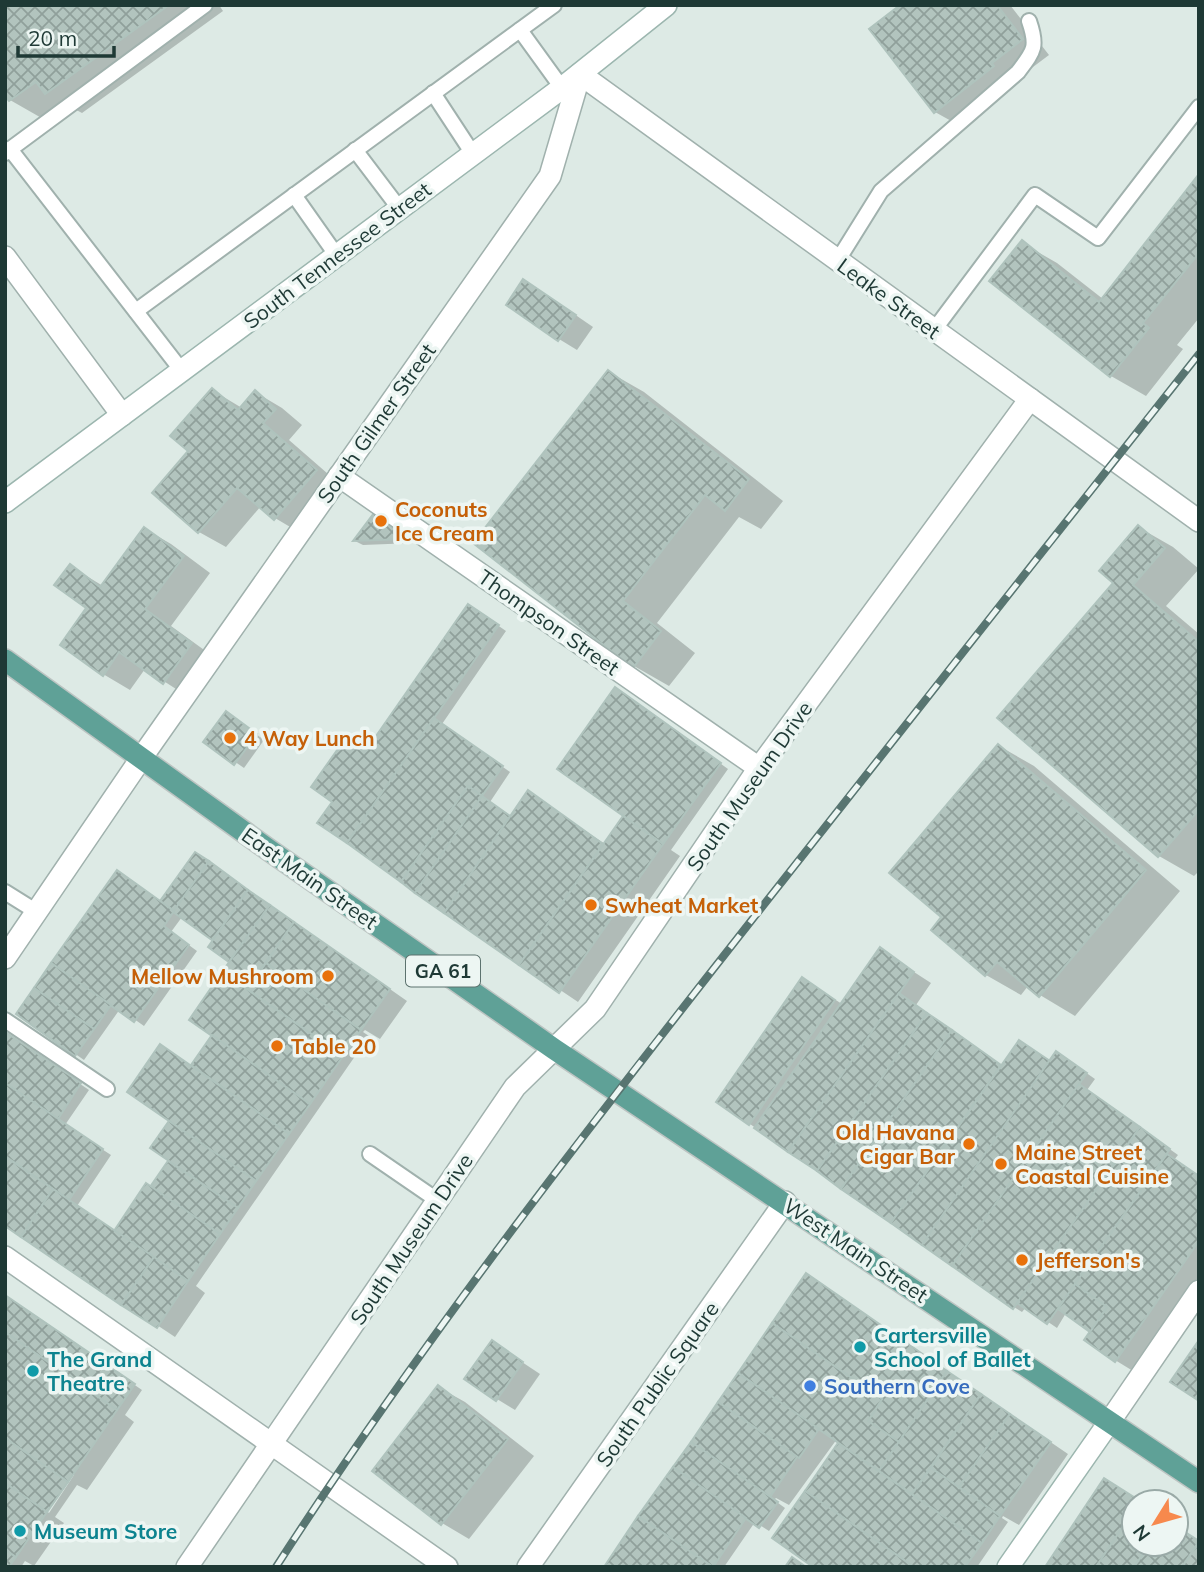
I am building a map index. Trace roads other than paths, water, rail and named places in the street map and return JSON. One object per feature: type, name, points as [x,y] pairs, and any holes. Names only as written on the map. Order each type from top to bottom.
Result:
[{"type":"main road","name":"East Main Street","points":[[5,660],[269,850],[617,1090]]},
{"type":"main road","name":"West Main Street","points":[[617,1090],[1199,1482]]},
{"type":"street","name":"South Tennessee Street","points":[[5,502],[562,88],[666,5]]},
{"type":"street","name":"Leake Street","points":[[580,74],[1199,521]]},
{"type":"street","name":"South Gilmer Street","points":[[5,958],[142,757],[550,176],[580,74]]},
{"type":"street","points":[[5,257],[122,415]]},
{"type":"street","name":"South Museum Drive","points":[[187,1567],[515,1087],[595,1009],[759,768],[1030,399]]},
{"type":"street","name":"Thompson Street","points":[[339,476],[759,768]]},
{"type":"street","name":"South Public Square","points":[[528,1567],[785,1202]]},
{"type":"street","points":[[5,1257],[447,1567]]},
{"type":"street","points":[[1009,1567],[1199,1291]]},
{"type":"lane","points":[[182,371],[8,151],[205,5]]},
{"type":"lane","points":[[136,311],[554,5]]},
{"type":"lane","points":[[838,260],[881,191],[1018,72],[1031,55],[1035,39],[1030,21]]},
{"type":"lane","points":[[520,30],[562,88]]},
{"type":"lane","points":[[433,93],[472,154]]},
{"type":"lane","points":[[934,330],[1035,195],[1098,238],[1199,107]]},
{"type":"lane","points":[[355,150],[399,208]]},
{"type":"lane","points":[[294,195],[337,256]]},
{"type":"lane","points":[[5,892],[37,912]]},
{"type":"lane","points":[[5,1020],[107,1089]]},
{"type":"lane","points":[[370,1154],[437,1200]]},
{"type":"railway","points":[[276,1567],[332,1481],[511,1231],[762,907],[1199,354]]},
{"type":"place","name":"Coconuts Ice Cream","points":[[381,521]]},
{"type":"place","name":"4 Way Lunch","points":[[230,738]]},
{"type":"place","name":"Swheat Market","points":[[591,905]]},
{"type":"place","name":"Mellow Mushroom","points":[[328,976]]},
{"type":"place","name":"Table 20","points":[[277,1046]]},
{"type":"place","name":"Old Havana Cigar Bar","points":[[969,1144]]},
{"type":"place","name":"Maine Street Coastal Cuisine","points":[[1001,1164]]},
{"type":"place","name":"Jefferson's","points":[[1022,1260]]},
{"type":"place","name":"Cartersville School of Ballet","points":[[860,1347]]},
{"type":"place","name":"The Grand Theatre","points":[[33,1371]]},
{"type":"place","name":"Southern Cove","points":[[810,1386]]},
{"type":"place","name":"Museum Store","points":[[20,1531]]}]
